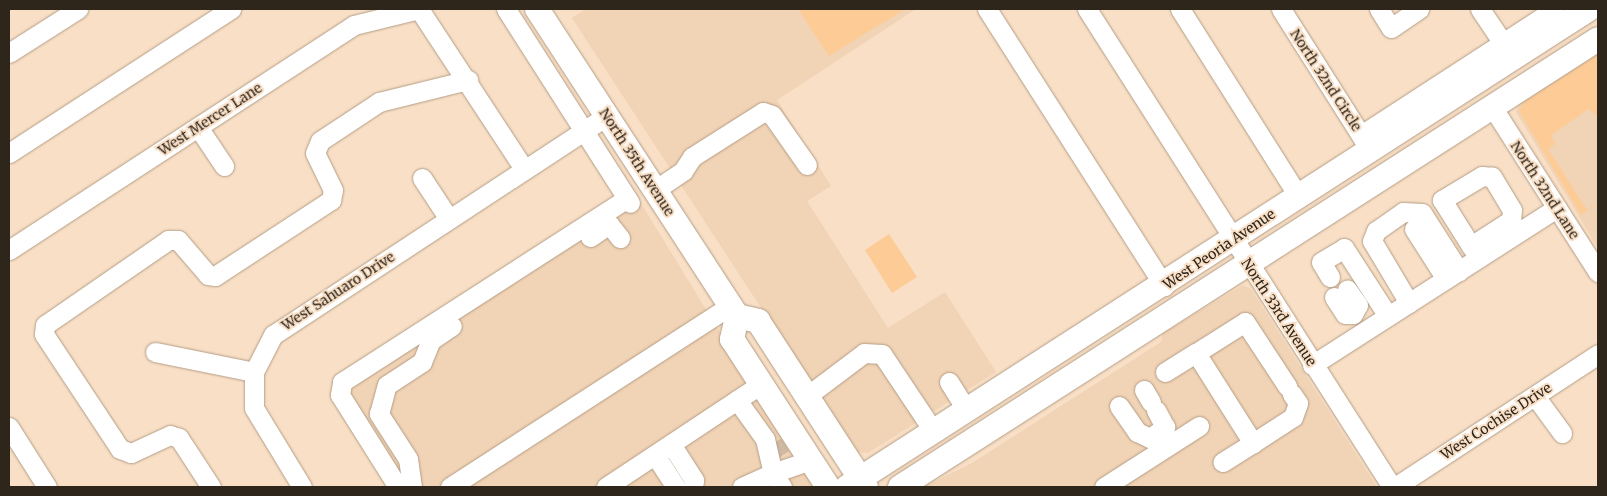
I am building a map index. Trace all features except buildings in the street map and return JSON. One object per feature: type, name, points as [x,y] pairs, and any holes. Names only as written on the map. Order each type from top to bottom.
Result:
[{"type":"main road","name":"North 35th Avenue","points":[[537,9],[733,311]]},
{"type":"main road","name":"West Peoria Avenue","points":[[858,484],[934,432],[1164,286],[1299,196],[1366,142],[1476,82],[1589,9]]},
{"type":"main road","name":"West Peoria Avenue","points":[[900,487],[1249,265],[1598,39]]},
{"type":"main road","points":[[1476,82],[1493,108]]},
{"type":"main road","points":[[828,487],[732,339],[733,311],[758,321],[807,396],[858,484]]},
{"type":"street","points":[[9,52],[78,9]]},
{"type":"street","points":[[9,153],[231,9]]},
{"type":"street","points":[[419,9],[468,80],[524,169]]},
{"type":"street","name":"West Mercer Lane","points":[[9,250],[354,25],[419,9]]},
{"type":"street","name":"North 35th Avenue","points":[[398,487],[340,395],[342,382],[628,201],[506,9]]},
{"type":"street","points":[[987,9],[1164,286]]},
{"type":"street","name":"North 33rd Avenue","points":[[1087,9],[1312,365],[1393,487]]},
{"type":"street","points":[[1180,9],[1299,196]]},
{"type":"street","name":"North 32nd Circle","points":[[1281,9],[1366,142]]},
{"type":"street","points":[[1379,9],[1391,28],[1419,9]]},
{"type":"street","points":[[1480,9],[1502,42]]},
{"type":"street","name":"West Peoria Avenue","points":[[1366,142],[1502,42],[1555,9]]},
{"type":"street","points":[[211,487],[179,438],[170,435],[131,453],[120,449],[44,334],[45,325],[168,240],[178,240],[208,275],[215,276],[331,200],[333,190],[316,153],[320,141],[379,102],[468,80]]},
{"type":"street","name":"North 32nd Lane","points":[[1493,108],[1598,272]]},
{"type":"street","points":[[655,190],[683,171],[692,158],[763,112],[772,115],[807,165]]},
{"type":"street","name":"West Sahuaro Drive","points":[[302,487],[260,422],[252,392],[254,372],[264,346],[279,330],[607,116]]},
{"type":"street","points":[[198,127],[224,166]]},
{"type":"street","points":[[1312,365],[1453,275],[1510,220],[1512,210],[1492,177],[1482,176],[1442,200],[1475,252]]},
{"type":"street","points":[[422,178],[448,219]]},
{"type":"street","points":[[1475,252],[1557,208]]},
{"type":"street","points":[[1409,303],[1372,240],[1376,231],[1403,212],[1422,213],[1453,275]]},
{"type":"street","points":[[412,487],[408,459],[379,414],[387,384],[422,362],[431,340],[610,224],[620,238]]},
{"type":"street","points":[[1414,229],[1453,275]]},
{"type":"street","points":[[1364,332],[1353,314],[1358,305],[1333,282],[1321,262],[1344,248],[1388,316]]},
{"type":"street","points":[[450,487],[733,311]]},
{"type":"street","points":[[1165,372],[1245,322],[1298,403],[1293,417],[1222,462]]},
{"type":"street","points":[[155,352],[254,372]]},
{"type":"street","points":[[807,396],[864,353],[882,354],[934,432]]},
{"type":"street","points":[[1196,353],[1253,443]]},
{"type":"street","name":"West Cochise Drive","points":[[1393,487],[1598,354]]},
{"type":"street","points":[[949,382],[968,411]]},
{"type":"street","points":[[606,487],[632,480],[655,455],[761,384]]},
{"type":"street","points":[[1535,396],[1562,433]]},
{"type":"street","points":[[737,400],[775,462]]},
{"type":"street","points":[[1119,406],[1137,432],[1150,438],[1166,427],[1150,401]]},
{"type":"street","points":[[775,462],[777,410]]},
{"type":"street","points":[[1104,487],[1199,426]]},
{"type":"street","points":[[9,427],[47,487]]},
{"type":"street","points":[[671,444],[694,480],[693,487]]},
{"type":"street","points":[[655,455],[676,487]]},
{"type":"street","points":[[742,487],[775,462],[810,460]]},
{"type":"shaded area","points":[[586,9],[916,9],[777,100],[831,186],[807,201],[888,328],[945,292],[996,372],[868,453],[855,452],[572,18]]},
{"type":"shaded area","points":[[798,9],[905,9],[829,56]]},
{"type":"shaded area","points":[[1598,50],[1598,248],[1516,112],[1520,101]]},
{"type":"shaded area","points":[[1598,54],[1598,117],[1589,109],[1551,135],[1555,144],[1548,149],[1587,210],[1596,205],[1581,215],[1519,111],[1525,101]]},
{"type":"shaded area","points":[[637,197],[815,487],[403,487],[345,396],[347,388]]},
{"type":"shaded area","points":[[889,234],[917,277],[892,293],[865,250]]},
{"type":"shaded area","points":[[1243,285],[1251,289],[1377,487],[923,487],[972,463],[1161,342],[1163,333]]},
{"type":"tunnel","points":[[773,443],[781,456]]}]
